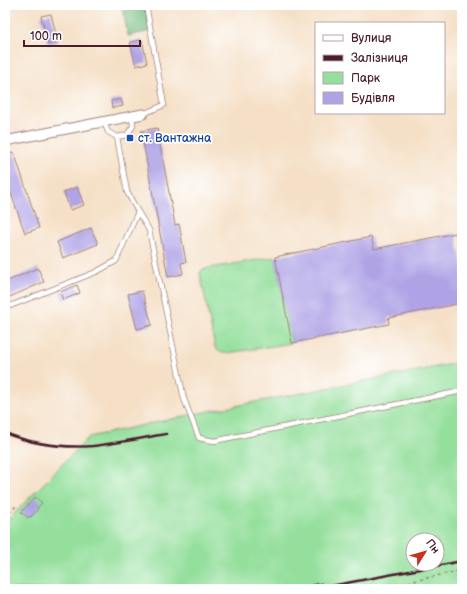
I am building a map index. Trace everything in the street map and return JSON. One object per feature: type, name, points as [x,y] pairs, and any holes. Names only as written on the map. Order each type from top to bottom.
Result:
[{"type":"street","points":[[5,141],[143,114]]},
{"type":"lane","points":[[143,114],[164,105],[146,5]]},
{"type":"lane","points":[[104,122],[108,132],[117,137],[127,135],[133,126],[132,116]]},
{"type":"lane","points":[[117,137],[127,192],[150,230],[184,399],[199,438],[214,441],[462,391]]},
{"type":"lane","points":[[5,308],[96,272],[116,261],[138,212]]},
{"type":"path","points":[[5,517],[17,505]]},
{"type":"path","points":[[373,589],[462,570]]},
{"type":"green space","points":[[122,5],[146,5],[151,31],[128,36]]},
{"type":"green space","points":[[275,257],[292,343],[222,353],[215,347],[200,273],[201,271],[204,269]]},
{"type":"green space","points":[[462,362],[462,589],[5,589],[5,523],[89,437],[199,413]]},
{"type":"building","points":[[51,14],[58,42],[48,45],[41,16]]},
{"type":"building","points":[[142,40],[147,63],[136,66],[130,42]]},
{"type":"building","points":[[121,99],[123,106],[112,108],[111,101]]},
{"type":"building","points":[[157,128],[175,225],[179,224],[186,262],[181,263],[183,274],[168,277],[141,131]]},
{"type":"building","points":[[14,152],[39,228],[25,233],[6,179],[10,177],[5,162],[5,155]]},
{"type":"building","points":[[77,187],[84,205],[70,210],[64,192]]},
{"type":"building","points":[[91,228],[98,244],[63,258],[57,242]]},
{"type":"building","points":[[456,233],[462,265],[462,303],[388,318],[389,324],[292,343],[275,257],[371,237],[374,249]]},
{"type":"building","points":[[38,268],[44,282],[5,299],[5,282]]},
{"type":"building","points":[[77,285],[80,293],[63,300],[60,292]]},
{"type":"building","points":[[142,291],[152,325],[137,329],[128,294]]},
{"type":"building","points":[[35,497],[42,503],[31,517],[30,516],[28,518],[21,512]]},
{"type":"railway","points":[[5,433],[26,440],[59,446],[102,445],[166,434]]},
{"type":"railway","points":[[315,589],[462,561]]},
{"type":"railway","points":[[296,589],[321,584]]},
{"type":"place","name":"ст. Вантажна","points":[[130,138]]}]
